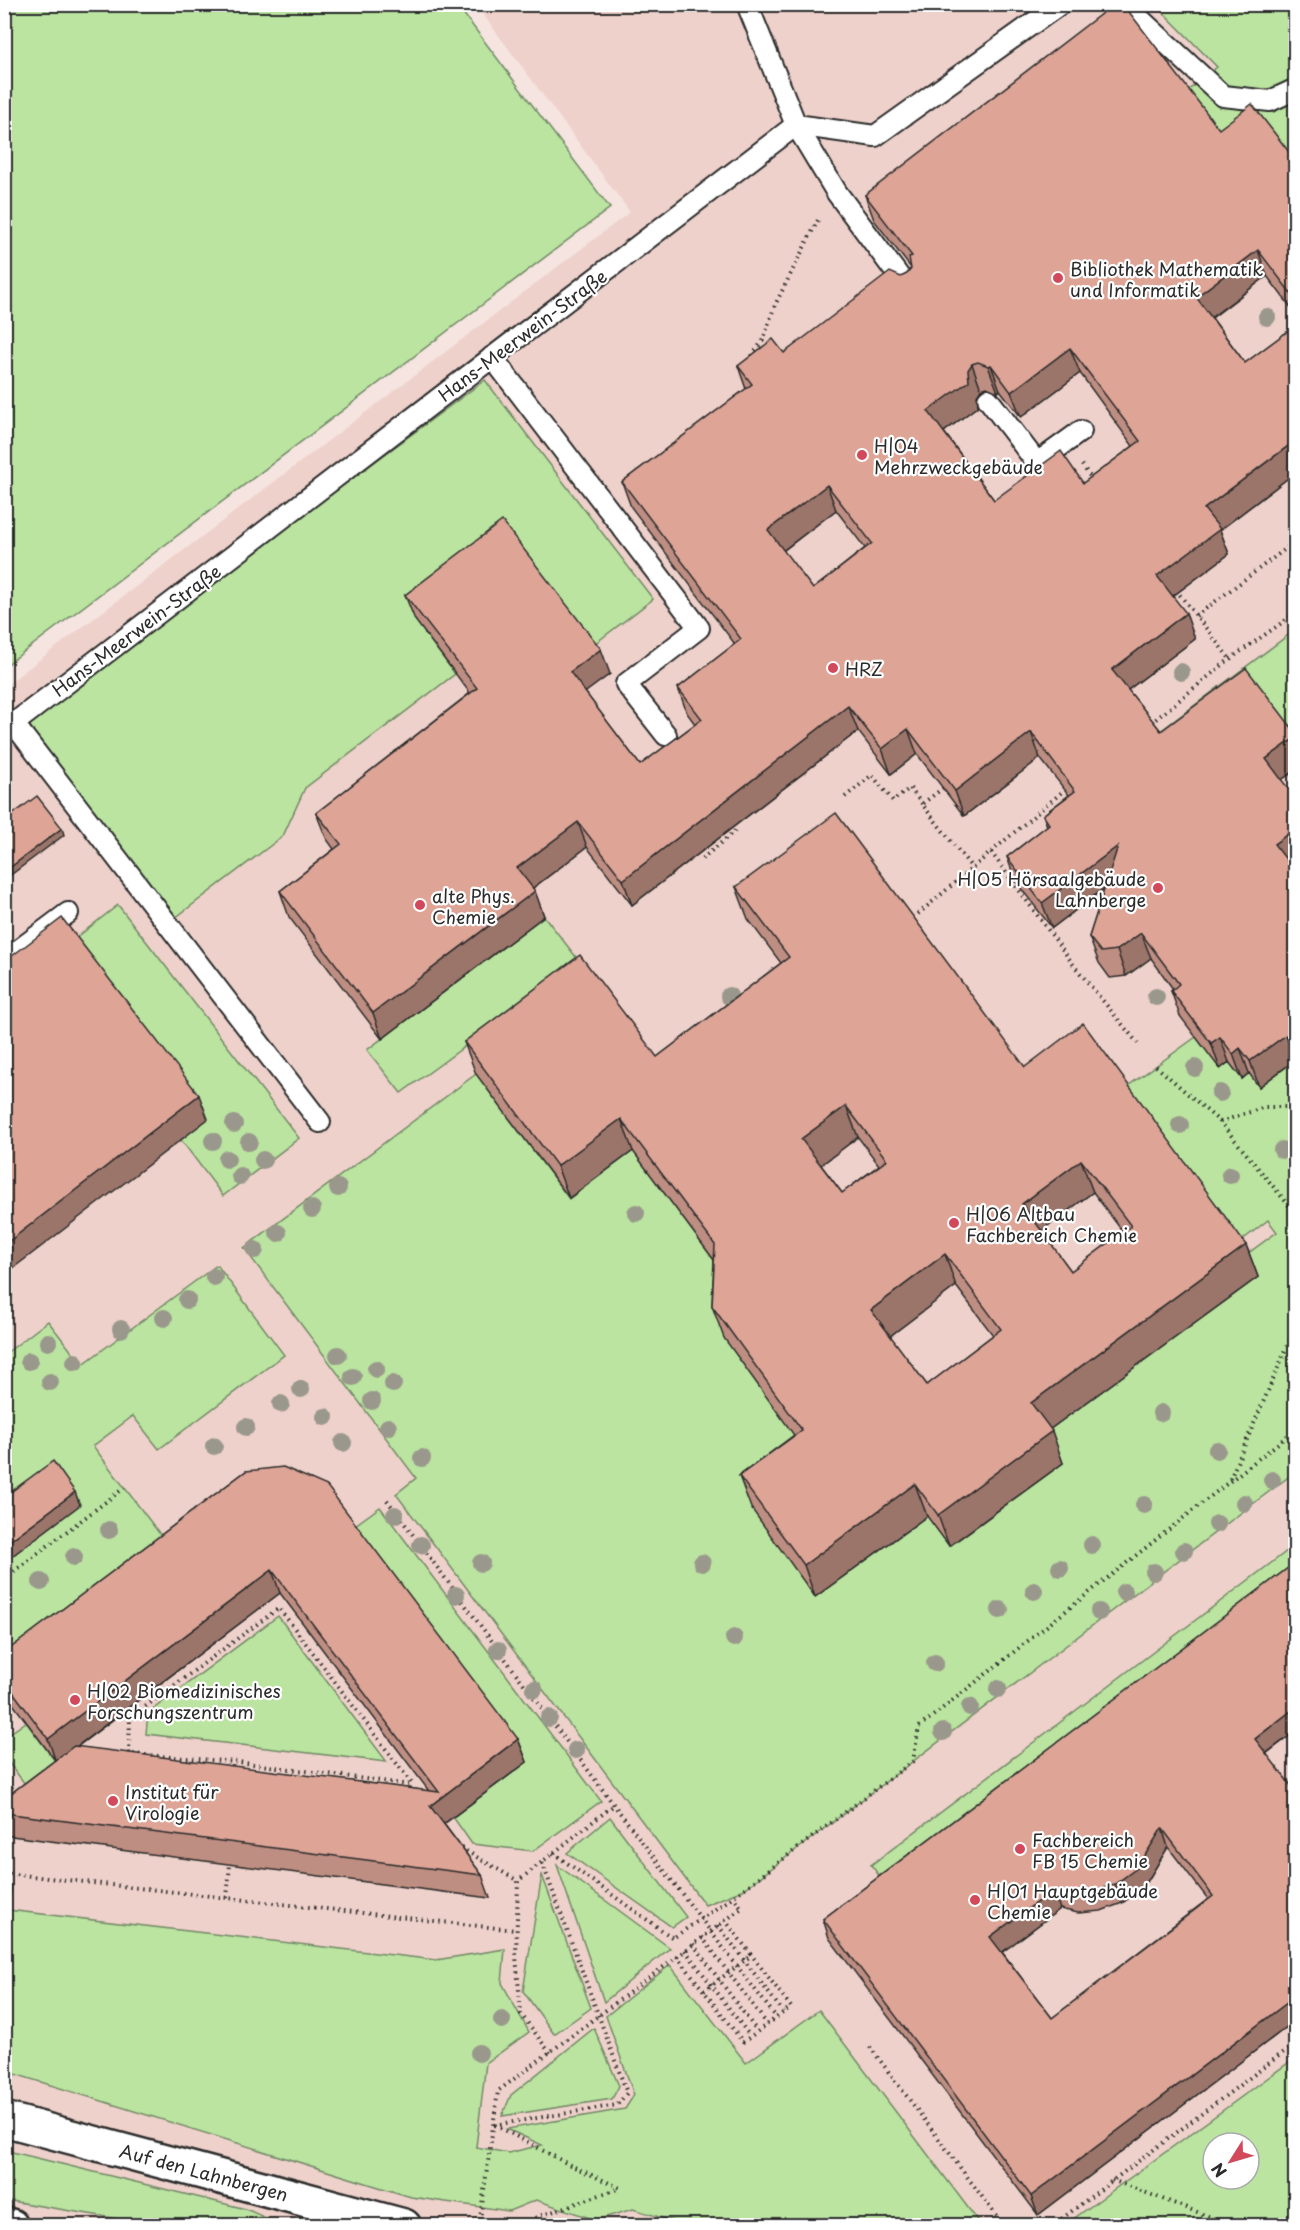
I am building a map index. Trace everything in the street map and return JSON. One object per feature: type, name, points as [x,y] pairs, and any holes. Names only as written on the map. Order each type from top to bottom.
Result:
[{"type":"main road","name":"Auf den Lahnbergen","points":[[4,2120],[404,2226]]},
{"type":"main road","points":[[4,2224],[11,2226]]},
{"type":"lane","points":[[747,4],[796,125],[837,193],[909,290]]},
{"type":"lane","points":[[796,125],[875,136],[1060,4]]},
{"type":"lane","points":[[1124,4],[1223,96],[1270,101],[1296,89]]},
{"type":"lane","name":"Hans-Meerwein-Straße","points":[[9,728],[796,125]]},
{"type":"lane","points":[[492,357],[699,628],[626,684],[666,735]]},
{"type":"lane","points":[[988,399],[1037,463],[1073,436]]},
{"type":"lane","points":[[9,728],[320,1122]]},
{"type":"lane","points":[[4,961],[68,913]]},
{"type":"path","points":[[749,359],[763,340],[775,305],[807,240],[837,193]]},
{"type":"path","points":[[1073,436],[1099,489]]},
{"type":"path","points":[[1196,616],[1296,541]]},
{"type":"path","points":[[1171,584],[1230,659]]},
{"type":"path","points":[[1146,727],[1230,659],[1296,613]]},
{"type":"path","points":[[1291,617],[1296,622]]},
{"type":"path","points":[[845,797],[872,775],[893,801],[910,788],[972,868]]},
{"type":"path","points":[[918,914],[1075,781]]},
{"type":"path","points":[[922,804],[943,788]]},
{"type":"path","points":[[702,860],[736,829]]},
{"type":"path","points":[[991,852],[1140,1046]]},
{"type":"path","points":[[1156,1066],[1220,1122],[1296,1214]]},
{"type":"path","points":[[1220,1122],[1265,1107],[1296,1107]]},
{"type":"path","points":[[1229,1479],[1296,1326]]},
{"type":"path","points":[[554,1853],[673,1938],[734,1897],[913,1761],[919,1727],[1296,1428]]},
{"type":"path","points":[[4,1579],[124,1488]]},
{"type":"path","points":[[387,1500],[614,1805],[776,2017]]},
{"type":"path","points":[[129,1753],[130,1718],[279,1608],[418,1792]]},
{"type":"path","points":[[118,1752],[238,1762],[413,1785]]},
{"type":"path","points":[[4,1778],[19,1797]]},
{"type":"path","points":[[12,1802],[27,1791]]},
{"type":"path","points":[[550,2053],[521,2014],[515,1929],[518,1881],[614,1805]]},
{"type":"path","points":[[457,1842],[463,1851],[518,1881]]},
{"type":"path","points":[[494,2125],[617,2104],[627,2093],[542,1862]]},
{"type":"path","points":[[227,1898],[230,1864]]},
{"type":"path","points":[[4,1873],[515,1929]]},
{"type":"path","points":[[479,2226],[498,2091],[742,1908],[734,1897]]},
{"type":"path","points":[[677,1956],[743,2042],[791,2007],[725,1920]]},
{"type":"path","points":[[718,1925],[783,2012]]},
{"type":"path","points":[[702,1937],[767,2024]]},
{"type":"path","points":[[693,1944],[758,2031]]},
{"type":"path","points":[[685,1950],[750,2036]]},
{"type":"path","points":[[704,1991],[752,1955]]},
{"type":"path","points":[[1052,2226],[1296,2043]]},
{"type":"path","points":[[870,2047],[1004,2226]]},
{"type":"path","points":[[494,2125],[620,2188],[534,2218],[554,2226]]},
{"type":"path","points":[[1112,2180],[1237,2226]]},
{"type":"shaded area","points":[[476,5],[1295,5],[1295,2225],[512,2226],[505,2223],[504,2226],[5,2225],[5,686],[630,212]]},
{"type":"green space","points":[[5,4],[457,5],[610,208],[5,666]]},
{"type":"green space","points":[[1156,5],[1295,5],[1295,174],[1228,154],[1182,95],[1217,67]]},
{"type":"green space","points":[[485,380],[653,599],[589,648],[415,620],[455,674],[305,788],[283,836],[175,918],[28,724],[136,639]]},
{"type":"green space","points":[[1295,630],[1295,746],[1155,735]]},
{"type":"green space","points":[[118,905],[299,1138],[223,1196],[181,1140],[207,1119],[71,942]]},
{"type":"green space","points":[[544,916],[580,962],[401,1093],[367,1050]]},
{"type":"green space","points":[[1196,1037],[1220,1068],[1229,1062],[1242,1079],[1249,1073],[1259,1086],[1295,1061],[1295,1472],[743,1890],[705,1905],[396,1494],[416,1478],[244,1248],[476,1074],[569,1199],[633,1151],[726,1276],[950,1546],[1063,1463],[1042,1435],[1258,1277],[1243,1257],[1277,1232],[1268,1220],[1236,1245],[1121,1091]]},
{"type":"green space","points":[[217,1265],[284,1355],[159,1449],[133,1416],[93,1446],[175,1554],[5,1682],[5,1354],[48,1321],[82,1365]]},
{"type":"green space","points":[[380,1507],[601,1801],[533,1851],[472,1844],[453,1817],[351,1528]]},
{"type":"green space","points":[[1295,1545],[1295,1586],[891,1891],[871,1865]]},
{"type":"green space","points":[[278,1616],[387,1762],[146,1734],[148,1713]]},
{"type":"green space","points":[[26,1722],[55,1761],[25,1784],[5,1758],[5,1737]]},
{"type":"green space","points":[[610,1817],[686,1917],[672,1927],[567,1853]]},
{"type":"green space","points":[[557,1865],[670,1948],[604,2002]]},
{"type":"green space","points":[[542,1875],[591,2008],[554,2034],[523,1991]]},
{"type":"green space","points":[[5,1885],[12,1886],[8,1910],[436,1960],[505,1949],[502,1983],[529,2032],[486,2063],[476,2147],[508,2153],[542,2145],[507,2129],[625,2109],[634,2095],[606,2016],[670,1965],[746,2063],[819,2010],[981,2225],[682,2226],[679,2223],[633,2209],[596,2220],[536,2200],[509,2211],[411,2197],[5,2071]]},
{"type":"green space","points":[[594,2028],[619,2086],[612,2099],[502,2116],[511,2095]]},
{"type":"green space","points":[[1295,2058],[1295,2225],[1065,2225]]},
{"type":"green space","points":[[4,2150],[246,2209],[278,2225],[155,2225],[5,2200]]},
{"type":"building","name":"H|04 Mehrzweckgebäude","points":[[1114,4],[1123,4],[1219,129],[1252,104],[1296,161],[1296,300],[1258,250],[1196,297],[1245,363],[1296,325],[1296,440],[1204,509],[1220,529],[1157,576],[1186,613],[1112,670],[1161,731],[1246,668],[1296,733],[1296,737],[1266,759],[1296,799],[1296,828],[1274,844],[1296,872],[1296,1042],[1293,1044],[1286,1035],[1250,1061],[1240,1048],[1233,1054],[1220,1037],[1211,1043],[1171,991],[1179,984],[1141,933],[1117,950],[1101,952],[1089,937],[1118,846],[1042,903],[1007,857],[1049,824],[1043,815],[1075,791],[1031,732],[955,791],[908,729],[882,749],[848,706],[623,880],[578,822],[517,868],[535,891],[373,1013],[280,891],[341,844],[316,813],[477,688],[405,595],[502,521],[601,649],[570,672],[640,765],[702,719],[678,688],[741,639],[622,482],[752,384],[738,366],[773,339],[784,353],[890,272],[901,277],[907,274],[911,269],[909,257],[912,256],[865,195]],"holes":[[[1070,348],[1140,441],[1083,483],[1061,451],[994,500],[928,411],[969,381],[968,370],[972,364],[978,362],[991,365],[1011,392]],[[827,485],[872,543],[813,589],[768,530]]]},
{"type":"building","points":[[37,796],[62,828],[4,872],[4,821]]},
{"type":"building","name":"H|06 Altbau Fachbereich Chemie","points":[[836,813],[1025,1067],[1083,1023],[1246,1245],[1031,1403],[1052,1431],[938,1515],[915,1484],[804,1565],[739,1476],[802,1430],[712,1306],[715,1245],[621,1119],[557,1166],[464,1042],[580,955],[657,1057],[789,957],[736,887]],"holes":[[[846,1106],[887,1160],[842,1193],[801,1139]],[[1081,1160],[1131,1226],[1071,1271],[1022,1204]],[[945,1254],[1001,1329],[927,1385],[871,1310]]]},
{"type":"building","points":[[62,918],[199,1095],[4,1245],[4,962]]},
{"type":"building","points":[[53,1461],[75,1492],[4,1545],[4,1497]]},
{"type":"building","name":"H|02 Biomedizinisches Forschungszentrum","points":[[283,1467],[327,1486],[518,1739],[430,1806],[482,1875],[4,1813],[4,1787],[10,1794],[74,1746],[439,1792],[272,1570],[48,1739],[4,1680],[4,1653],[246,1471]]},
{"type":"building","name":"H|01 Hauptgebäude Chemie","points":[[1296,1562],[1296,1707],[1255,1739],[1296,1792],[1296,1996],[1031,2196],[823,1919]],"holes":[[[1162,1828],[1213,1896],[1052,2018],[990,1937],[1053,1890],[1071,1895],[1094,1892],[1115,1884],[1137,1868]]]},
{"type":"place","name":"Bibliothek Mathematik und Informatik","points":[[1058,278]]},
{"type":"place","name":"H|04 Mehrzweckgebäude","points":[[862,455]]},
{"type":"place","name":"HRZ","points":[[833,668]]},
{"type":"place","name":"H|05 Hörsaalgebäude Lahnberge","points":[[1158,888]]},
{"type":"place","name":"alte Phys. Chemie","points":[[420,905]]},
{"type":"place","name":"H|06 Altbau Fachbereich Chemie","points":[[954,1223]]},
{"type":"place","name":"H|02 Biomedizinisches Forschungszentrum","points":[[75,1700]]},
{"type":"place","name":"Institut für Virologie","points":[[113,1801]]},
{"type":"place","name":"Fachbereich FB 15 Chemie","points":[[1020,1849]]},
{"type":"place","name":"H|01 Hauptgebäude Chemie","points":[[975,1900]]}]
